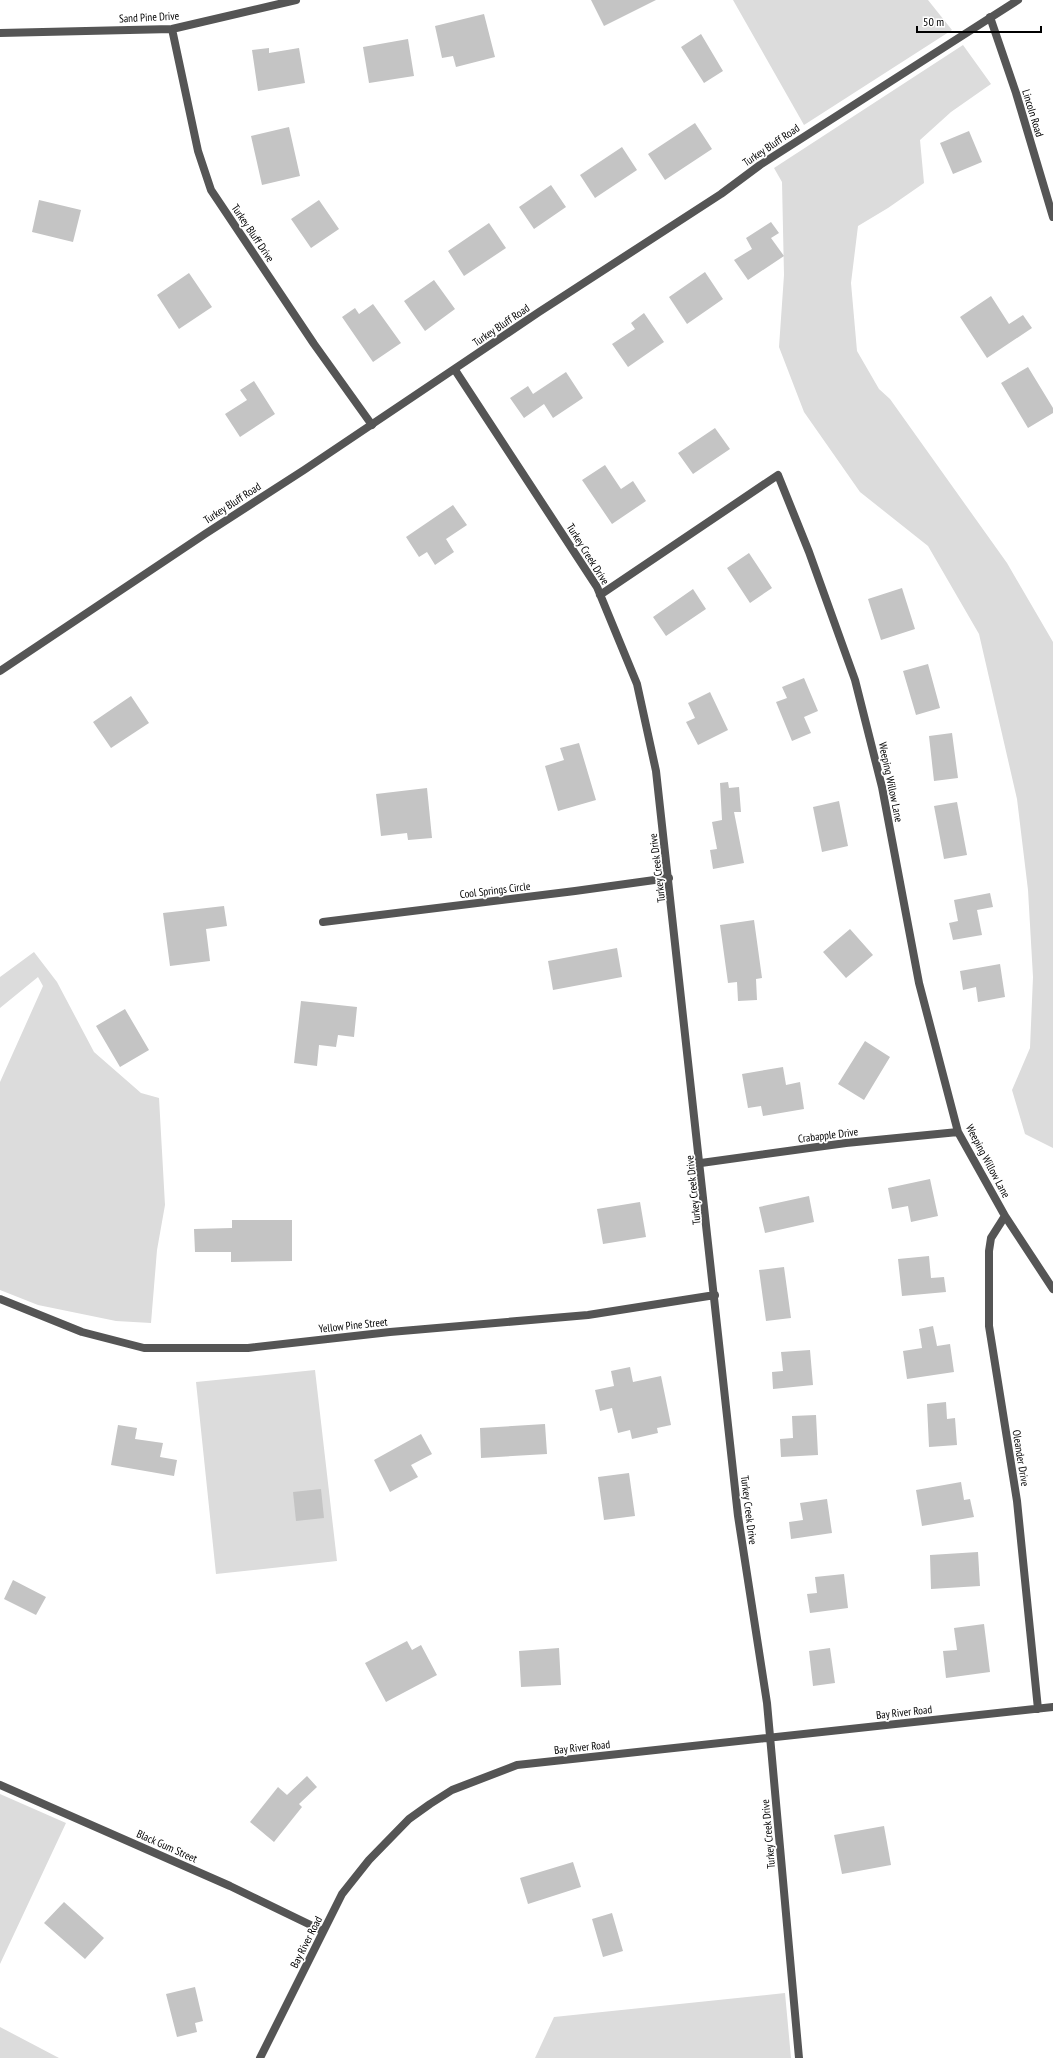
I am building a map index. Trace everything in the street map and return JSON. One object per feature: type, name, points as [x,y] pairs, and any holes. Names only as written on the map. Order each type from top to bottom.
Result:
[{"type":"street","name":"Sand Pine Drive","points":[[0,33],[172,29],[296,0]]},
{"type":"street","name":"Turkey Bluff Road","points":[[1,668],[372,425],[539,312],[721,194],[760,165],[1018,0]]},
{"type":"street","name":"Lincoln Road","points":[[990,17],[1016,93],[1053,217]]},
{"type":"street","name":"Turkey Bluff Drive","points":[[172,29],[198,152],[211,190],[314,344],[372,425]]},
{"type":"street","name":"Turkey Creek Drive","points":[[455,370],[597,587],[636,684],[656,771],[701,1163],[738,1516],[767,1703],[799,2058]]},
{"type":"street","name":"Weeping Willow Lane","points":[[600,595],[778,475],[809,552],[855,680],[882,787],[920,983],[958,1132],[1005,1216],[1053,1289]]},
{"type":"street","name":"Cool Springs Circle","points":[[323,922],[669,878]]},
{"type":"street","name":"Crabapple Drive","points":[[701,1163],[846,1143],[958,1132]]},
{"type":"street","name":"Oleander Drive","points":[[1005,1216],[991,1238],[988,1251],[989,1326],[1017,1501],[1038,1709]]},
{"type":"street","name":"Yellow Pine Street","points":[[0,1299],[82,1332],[144,1348],[248,1348],[390,1332],[588,1315],[715,1295]]},
{"type":"street","name":"Bay River Road","points":[[260,2058],[342,1894],[369,1860],[409,1819],[452,1790],[517,1765],[1053,1707]]},
{"type":"street","name":"Black Gum Street","points":[[0,1785],[230,1886],[323,1931]]},
{"type":"shaded area","points":[[733,0],[928,0],[952,30],[804,125]]},
{"type":"shaded area","points":[[963,45],[991,84],[951,112],[920,140],[924,183],[888,208],[858,226],[851,283],[857,351],[879,389],[890,399],[1007,563],[1053,642],[1053,1148],[1025,1134],[1012,1090],[1030,1048],[1033,977],[1028,890],[1017,799],[979,634],[928,546],[860,492],[804,412],[779,347],[784,275],[782,182],[774,168]]},
{"type":"shaded area","points":[[34,952],[57,982],[94,1052],[141,1093],[159,1098],[165,1205],[157,1250],[151,1323],[116,1321],[38,1305],[0,1290],[0,1082],[43,986],[38,977],[0,1008],[0,977]]},
{"type":"shaded area","points":[[315,1370],[337,1561],[216,1574],[196,1382]]},
{"type":"shaded area","points":[[0,1794],[66,1823],[0,1964]]},
{"type":"shaded area","points":[[785,1993],[791,2058],[535,2058],[554,2017]]},
{"type":"shaded area","points":[[0,2027],[59,2058],[0,2058]]},
{"type":"building","points":[[591,0],[656,0],[604,26]]},
{"type":"building","points":[[484,14],[495,57],[456,67],[453,56],[442,58],[435,26]]},
{"type":"building","points":[[701,34],[723,71],[704,83],[681,47]]},
{"type":"building","points":[[408,39],[414,76],[369,83],[363,47]]},
{"type":"building","points":[[269,48],[269,53],[299,48],[305,83],[258,91],[252,50]]},
{"type":"building","points":[[695,123],[712,149],[665,180],[648,154]]},
{"type":"building","points":[[289,127],[300,176],[262,185],[251,136]]},
{"type":"building","points":[[969,131],[982,162],[953,174],[940,143]]},
{"type":"building","points":[[622,147],[637,170],[595,198],[580,175]]},
{"type":"building","points":[[551,185],[566,207],[534,229],[519,207]]},
{"type":"building","points":[[39,200],[81,210],[73,242],[32,232]]},
{"type":"building","points":[[319,200],[339,229],[311,248],[291,219]]},
{"type":"building","points":[[771,222],[779,233],[771,238],[784,256],[748,280],[734,260],[752,249],[746,238]]},
{"type":"building","points":[[489,223],[506,248],[464,276],[448,251]]},
{"type":"building","points":[[705,272],[723,299],[687,324],[669,297]]},
{"type":"building","points":[[189,273],[212,307],[179,329],[157,295]]},
{"type":"building","points":[[434,280],[455,309],[425,331],[404,301]]},
{"type":"building","points":[[991,296],[1009,324],[1023,315],[1032,328],[987,358],[960,317]]},
{"type":"building","points":[[373,304],[401,343],[373,362],[342,317],[355,308],[359,314]]},
{"type":"building","points":[[644,313],[664,342],[628,367],[612,344],[635,329],[631,323]]},
{"type":"building","points":[[1028,367],[1053,408],[1053,413],[1028,428],[1001,383]]},
{"type":"building","points":[[566,372],[583,398],[553,418],[544,404],[524,418],[510,398],[528,386],[533,394]]},
{"type":"building","points":[[254,381],[275,414],[240,437],[225,414],[247,400],[240,390]]},
{"type":"building","points":[[715,428],[730,449],[693,474],[678,453]]},
{"type":"building","points":[[605,465],[621,489],[633,481],[646,501],[612,524],[582,480]]},
{"type":"building","points":[[453,505],[467,525],[446,539],[454,552],[435,565],[427,552],[419,557],[406,537]]},
{"type":"building","points":[[749,553],[772,588],[750,603],[727,568]]},
{"type":"building","points":[[902,588],[915,629],[881,640],[868,599]]},
{"type":"building","points":[[693,589],[706,609],[666,636],[653,617]]},
{"type":"building","points":[[928,664],[940,708],[916,715],[903,671]]},
{"type":"building","points":[[804,678],[818,711],[804,717],[811,733],[792,741],[776,702],[787,698],[782,687]]},
{"type":"building","points":[[710,692],[728,730],[698,745],[686,722],[695,718],[688,703]]},
{"type":"building","points":[[131,696],[149,723],[111,748],[93,722]]},
{"type":"building","points":[[952,733],[958,778],[934,781],[929,736]]},
{"type":"building","points":[[579,743],[596,800],[558,811],[545,766],[564,760],[560,748]]},
{"type":"building","points":[[728,782],[729,788],[739,787],[741,812],[734,812],[744,863],[713,869],[710,850],[717,849],[712,822],[722,820],[720,783]]},
{"type":"building","points":[[427,788],[432,838],[408,840],[407,833],[381,836],[376,794]]},
{"type":"building","points":[[839,801],[848,846],[822,852],[813,807]]},
{"type":"building","points":[[957,802],[967,855],[944,859],[934,806]]},
{"type":"building","points":[[990,893],[993,907],[977,910],[982,935],[953,940],[949,923],[958,921],[954,900]]},
{"type":"building","points":[[224,906],[227,926],[206,929],[210,961],[170,966],[163,913]]},
{"type":"building","points":[[754,920],[762,978],[756,979],[757,1000],[738,1001],[737,982],[728,983],[720,925]]},
{"type":"building","points":[[850,929],[873,955],[846,978],[823,952]]},
{"type":"building","points":[[617,948],[622,977],[553,990],[548,961]]},
{"type":"building","points":[[1000,964],[1005,997],[978,1002],[976,987],[963,990],[960,971]]},
{"type":"building","points":[[301,1001],[357,1007],[354,1037],[338,1035],[336,1047],[319,1045],[317,1066],[294,1063]]},
{"type":"building","points":[[125,1009],[149,1050],[120,1067],[96,1026]]},
{"type":"building","points":[[865,1041],[890,1057],[864,1100],[838,1084]]},
{"type":"building","points":[[783,1067],[786,1085],[800,1082],[804,1109],[763,1116],[761,1106],[748,1108],[742,1074]]},
{"type":"building","points":[[930,1179],[938,1216],[911,1222],[908,1206],[892,1209],[888,1188]]},
{"type":"building","points":[[809,1196],[814,1222],[765,1233],[759,1207]]},
{"type":"building","points":[[640,1202],[646,1237],[603,1244],[597,1209]]},
{"type":"building","points":[[232,1220],[292,1220],[292,1261],[231,1262],[231,1252],[195,1252],[194,1229],[232,1228]]},
{"type":"building","points":[[929,1256],[931,1278],[944,1277],[946,1292],[902,1296],[898,1259]]},
{"type":"building","points":[[784,1267],[791,1318],[766,1321],[759,1270]]},
{"type":"building","points":[[933,1326],[937,1346],[950,1344],[954,1372],[907,1379],[903,1351],[922,1348],[919,1329]]},
{"type":"building","points":[[810,1350],[813,1385],[773,1389],[772,1372],[783,1371],[781,1352]]},
{"type":"building","points":[[630,1367],[633,1382],[661,1376],[671,1425],[657,1428],[658,1433],[632,1439],[630,1430],[618,1433],[612,1408],[600,1411],[595,1390],[614,1386],[611,1371]]},
{"type":"building","points":[[946,1402],[947,1419],[955,1418],[957,1445],[929,1447],[927,1404]]},
{"type":"building","points":[[816,1415],[818,1455],[781,1457],[780,1439],[793,1438],[792,1416]]},
{"type":"building","points":[[545,1424],[547,1454],[481,1458],[480,1428]]},
{"type":"building","points":[[118,1425],[137,1428],[135,1439],[163,1443],[160,1457],[177,1460],[174,1476],[111,1465]]},
{"type":"building","points":[[421,1434],[432,1454],[411,1465],[418,1477],[390,1492],[374,1460]]},
{"type":"building","points":[[629,1473],[635,1516],[604,1520],[598,1477]]},
{"type":"building","points":[[961,1482],[964,1500],[970,1499],[974,1517],[922,1526],[916,1490]]},
{"type":"building","points":[[321,1489],[324,1518],[296,1521],[293,1492]]},
{"type":"building","points":[[827,1499],[832,1533],[791,1539],[789,1522],[803,1520],[800,1503]]},
{"type":"building","points":[[978,1552],[980,1586],[931,1589],[930,1555]]},
{"type":"building","points":[[844,1574],[848,1608],[810,1613],[807,1594],[817,1593],[815,1577]]},
{"type":"building","points":[[13,1580],[46,1597],[36,1615],[4,1599]]},
{"type":"building","points":[[984,1624],[990,1672],[946,1678],[943,1651],[957,1650],[954,1628]]},
{"type":"building","points":[[407,1641],[412,1650],[421,1645],[437,1675],[386,1702],[365,1663]]},
{"type":"building","points":[[559,1648],[561,1685],[521,1687],[519,1651]]},
{"type":"building","points":[[830,1648],[835,1683],[813,1686],[809,1651]]},
{"type":"building","points":[[307,1776],[317,1787],[299,1804],[302,1807],[274,1842],[250,1822],[278,1787],[287,1795]]},
{"type":"building","points":[[884,1826],[891,1865],[842,1874],[834,1835]]},
{"type":"building","points":[[573,1862],[581,1887],[528,1904],[520,1878]]},
{"type":"building","points":[[64,1902],[104,1938],[85,1959],[44,1923]]},
{"type":"building","points":[[612,1913],[623,1951],[603,1957],[592,1919]]},
{"type":"building","points":[[195,1987],[203,2021],[195,2023],[197,2032],[177,2037],[166,1994]]}]
